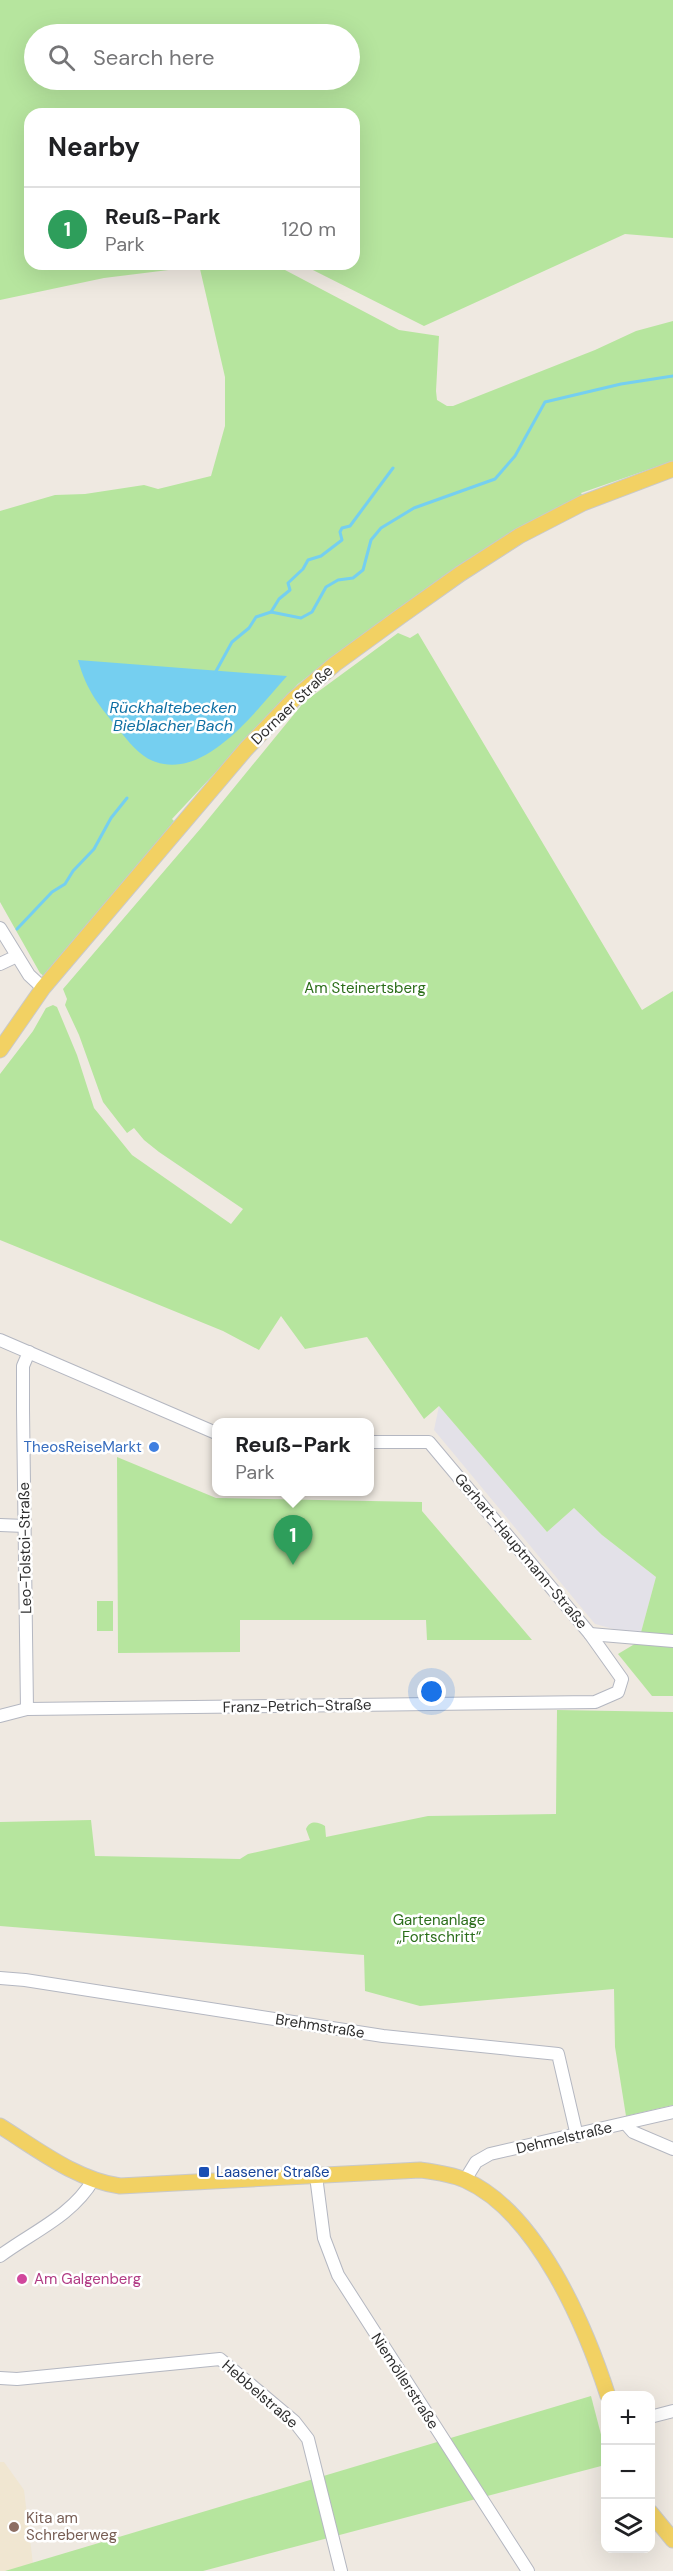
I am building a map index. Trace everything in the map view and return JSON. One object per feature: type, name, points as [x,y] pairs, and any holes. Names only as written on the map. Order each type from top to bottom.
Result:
[{"type":"main road","name":"Dornaer Straße","points":[[0,1050],[43,988],[246,749],[294,699],[336,664],[460,573],[519,536],[583,503],[673,469]]},
{"type":"main road","points":[[0,2126],[93,2180],[120,2186],[420,2170],[465,2180],[492,2196],[523,2228],[565,2288],[588,2340],[606,2391]]},
{"type":"main road","points":[[655,2517],[673,2540]]},
{"type":"street","points":[[0,928],[29,975],[43,988]]},
{"type":"street","points":[[0,964],[17,956]]},
{"type":"street","points":[[0,1340],[212,1431]]},
{"type":"street","name":"Leo-Tolstoi-Straße","points":[[27,1709],[23,1366],[29,1352]]},
{"type":"street","name":"Gerhart-Hauptmann-Straße","points":[[374,1443],[429,1442],[590,1634],[622,1679],[618,1692],[595,1702]]},
{"type":"street","points":[[0,1525],[25,1526]]},
{"type":"street","points":[[590,1634],[673,1641]]},
{"type":"street","name":"Franz-Petrich-Straße","points":[[0,1716],[27,1709],[595,1702]]},
{"type":"street","name":"Brehmstraße","points":[[0,1978],[383,2036],[558,2054],[577,2136]]},
{"type":"street","name":"Dehmelstraße","points":[[465,2180],[476,2162],[484,2156],[673,2112]]},
{"type":"street","points":[[626,2124],[633,2132],[673,2149]]},
{"type":"street","name":"Niemöllerstraße","points":[[316,2176],[324,2238],[338,2276],[528,2571]]},
{"type":"street","points":[[0,2256],[72,2208],[84,2196],[93,2180]]},
{"type":"street","name":"Hebbelstraße","points":[[0,2378],[17,2379],[220,2358],[294,2421],[308,2439],[341,2571]]},
{"type":"street","points":[[655,2416],[673,2410]]},
{"type":"shaded area","points":[[439,1406],[547,1532],[574,1508],[602,1535],[656,1577],[640,1636],[595,1624],[434,1430]]},
{"type":"shaded area","name":"Kita am Schreberweg","points":[[0,2462],[4,2462],[24,2490],[33,2564],[5,2571],[0,2571]]},
{"type":"green space","points":[[0,0],[673,0],[673,238],[625,234],[424,326],[313,270],[360,270],[360,108],[24,108],[24,270],[169,270],[104,278],[0,300]]},
{"type":"green space","points":[[200,270],[285,270],[399,330],[439,336],[437,400],[447,406],[453,406],[595,350],[636,331],[673,321],[673,461],[581,493],[584,498],[353,642],[298,684],[172,819],[174,821],[46,978],[40,973],[0,902],[0,511],[55,495],[85,494],[144,485],[158,489],[211,476],[225,426],[225,377]]},
{"type":"green space","name":"Am Steinertsberg","points":[[398,633],[410,638],[418,633],[642,1010],[673,991],[673,1639],[640,1636],[656,1577],[602,1535],[574,1508],[547,1532],[439,1406],[424,1419],[367,1337],[305,1349],[281,1316],[259,1350],[223,1331],[0,1240],[0,1074],[33,1031],[46,1008],[53,1005],[57,1007],[77,1055],[94,1108],[132,1155],[231,1224],[243,1209],[159,1152],[134,1128],[127,1133],[103,1102],[79,1035],[65,1005],[67,999],[63,989],[201,828],[304,702]]},
{"type":"green space","points":[[117,1457],[216,1498],[422,1502],[422,1511],[532,1640],[427,1640],[426,1620],[240,1620],[240,1652],[118,1653]]},
{"type":"green space","points":[[97,1601],[113,1601],[113,1631],[97,1631]]},
{"type":"green space","points":[[638,1642],[673,1647],[673,1696],[652,1696],[618,1654]]},
{"type":"green space","name":"Gartenanlage „Fortschritt“","points":[[557,1710],[673,1712],[673,2105],[626,2116],[615,2047],[614,1989],[420,2006],[365,1991],[364,1955],[0,1926],[0,1822],[91,1820],[95,1856],[240,1859],[248,1854],[310,1840],[306,1829],[314,1823],[325,1826],[326,1837],[428,1816],[556,1814]]},
{"type":"green space","points":[[591,2396],[601,2435],[601,2466],[203,2571],[5,2571]]},
{"type":"water","name":"Rückhaltebecken Bieblacher Bach","points":[[78,660],[287,676],[228,739],[192,761],[172,765],[148,759],[130,743],[94,698]]},
{"type":"waterway","points":[[215,673],[232,642],[249,628],[256,617],[271,612],[301,618],[312,612],[326,587],[338,580],[353,578],[363,570],[371,540],[381,528],[414,508],[495,479],[515,456],[545,402],[621,384],[673,376]]},
{"type":"waterway","points":[[271,612],[279,599],[290,590],[288,583],[303,569],[308,560],[321,556],[342,540],[340,532],[342,528],[350,526],[393,468]]},
{"type":"waterway","points":[[17,929],[52,892],[65,884],[73,871],[94,849],[111,818],[127,798]]},
{"type":"place","name":"TheosReiseMarkt","points":[[154,1447]]},
{"type":"place","name":"Reuß-Park","points":[[293,1565]]},
{"type":"place","name":"Laasener Straße","points":[[204,2172]]},
{"type":"place","name":"Am Galgenberg","points":[[22,2279]]},
{"type":"place","name":"Kita am Schreberweg","points":[[14,2527]]}]
